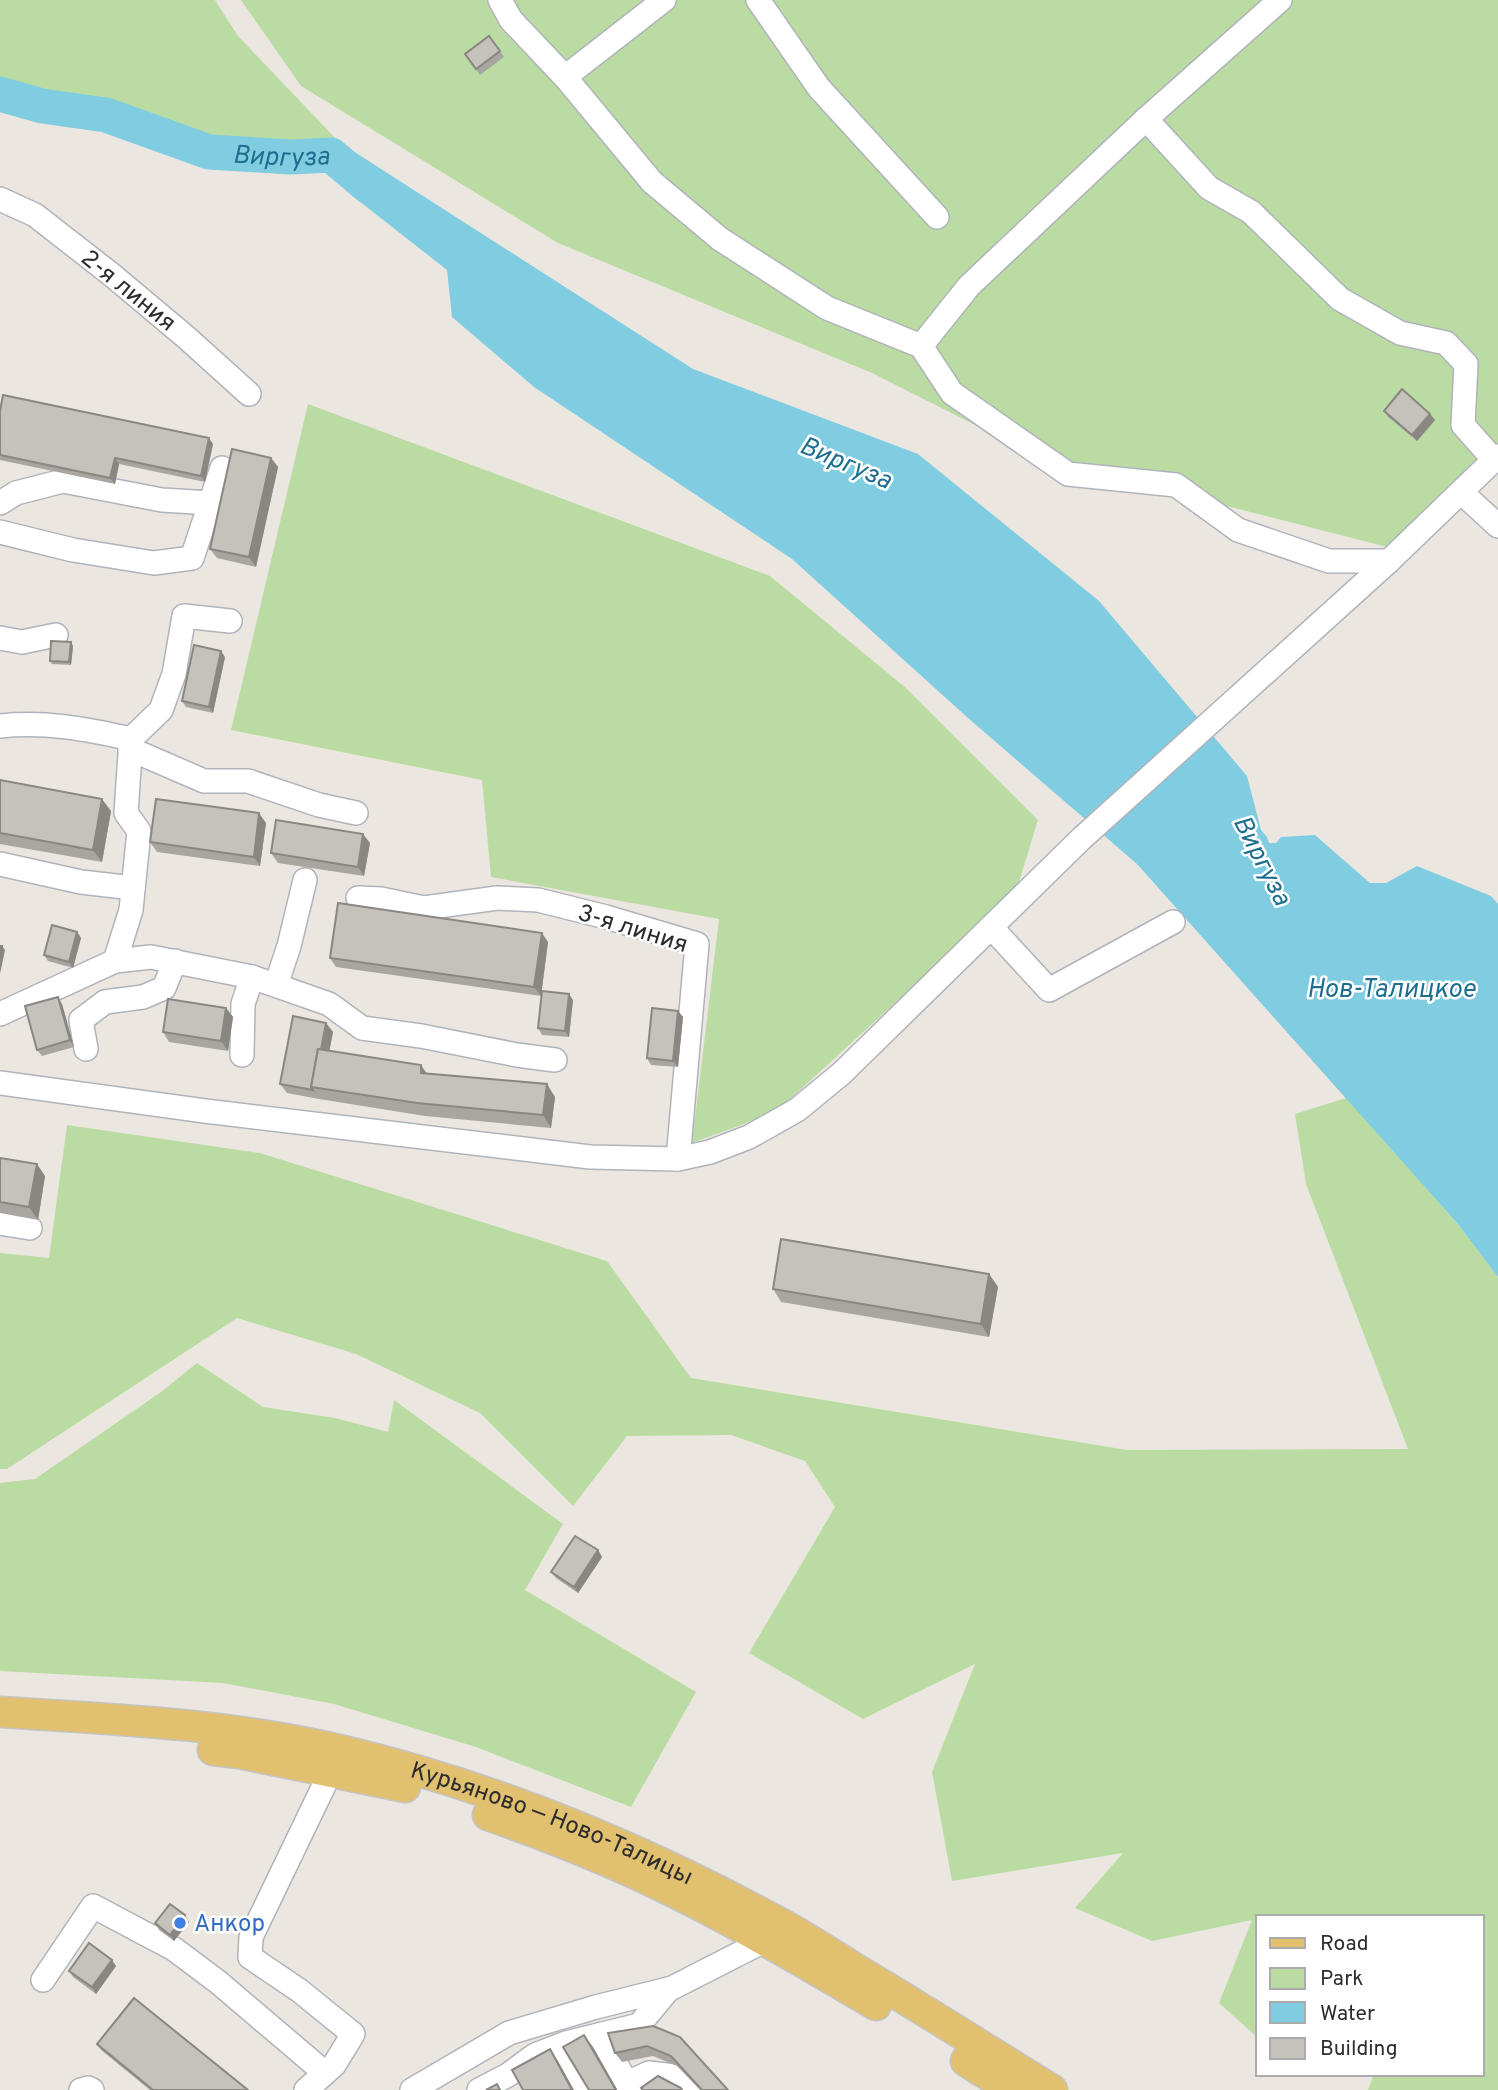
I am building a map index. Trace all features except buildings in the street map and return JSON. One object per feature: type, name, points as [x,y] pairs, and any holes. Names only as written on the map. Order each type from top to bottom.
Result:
[{"type":"main road","name":"Курьяново — Ново-Талицы","points":[[0,1712],[131,1721],[244,1733],[337,1749],[433,1774],[535,1810],[653,1858],[776,1921],[1052,2090]]},
{"type":"main road","name":"Курьяново — Ново-Талицы","points":[[0,1733],[132,1741],[239,1753],[388,1782],[431,1795],[544,1835],[647,1879],[766,1940],[928,2036],[1012,2090]]},
{"type":"street","points":[[500,0],[511,20],[565,77],[652,182],[720,239],[827,308],[922,346],[952,393],[1068,474],[1176,485],[1238,530],[1329,561],[1389,561]]},
{"type":"street","points":[[565,77],[664,0]]},
{"type":"street","points":[[758,0],[819,88],[937,217]]},
{"type":"street","points":[[922,346],[969,286],[1146,119],[1280,0]]},
{"type":"street","points":[[0,1083],[205,1111],[590,1157],[678,1159],[710,1152],[749,1137],[797,1110],[842,1073],[1081,839],[1389,561],[1496,458],[1463,425],[1466,364],[1446,343],[1400,332],[1340,299],[1251,212],[1209,188],[1146,119]]},
{"type":"street","name":"2-я линия","points":[[0,199],[35,215],[144,302],[249,394]]},
{"type":"street","points":[[0,533],[73,550],[154,563],[192,558],[222,467]]},
{"type":"street","points":[[0,503],[16,493],[63,481],[162,500],[211,503]]},
{"type":"street","points":[[1461,492],[1498,526]]},
{"type":"street","points":[[115,961],[131,910],[139,831],[126,813],[130,744],[161,710],[174,674],[184,616],[230,621]]},
{"type":"street","points":[[0,638],[22,642],[56,635]]},
{"type":"street","points":[[0,726],[50,724],[95,731],[130,744],[204,781],[248,781],[319,805],[356,813]]},
{"type":"street","points":[[0,864],[81,882],[133,888]]},
{"type":"street","points":[[276,985],[289,946],[305,880]]},
{"type":"street","name":"3-я линия","points":[[358,898],[381,899],[424,908],[497,898],[538,900],[619,920],[697,944],[678,1159]]},
{"type":"street","points":[[991,927],[1049,990],[1173,922]]},
{"type":"street","points":[[0,1014],[115,961],[151,957],[252,977],[276,985],[329,1004],[362,1028],[555,1060]]},
{"type":"street","points":[[86,1049],[81,1020],[105,1002],[143,997],[164,988],[174,961]]},
{"type":"street","points":[[242,1055],[243,1004],[252,977]]},
{"type":"street","points":[[0,1223],[30,1228]]},
{"type":"street","points":[[306,2090],[334,2065],[354,2035],[250,1957],[251,1937],[331,1771]]},
{"type":"street","points":[[43,1980],[93,1906],[174,1949],[325,2073]]},
{"type":"street","points":[[412,2090],[509,2033],[669,1989],[766,1940]]},
{"type":"street","points":[[479,2090],[510,2083],[535,2055],[639,2025],[669,1989]]},
{"type":"street","points":[[602,2034],[602,2040],[629,2087],[649,2073],[674,2076],[690,2090]]},
{"type":"street","points":[[556,2047],[582,2090]]},
{"type":"street","points":[[81,2090],[92,2090]]},
{"type":"green space","points":[[0,0],[215,0],[238,36],[339,142],[324,167],[291,157],[209,152],[106,115],[42,106],[0,94]]},
{"type":"green space","points":[[241,0],[1498,0],[1498,451],[1395,549],[1043,459],[872,373],[558,243],[301,86]]},
{"type":"green space","points":[[308,404],[770,576],[906,688],[1038,820],[1016,892],[776,1112],[692,1143],[719,919],[491,877],[482,780],[231,730]]},
{"type":"green space","points":[[1346,1098],[1457,1223],[1498,1277],[1498,2090],[1368,2090],[1373,2076],[1484,2076],[1484,1915],[1256,1915],[1256,2036],[1219,2003],[1252,1920],[1152,1941],[1075,1908],[1123,1853],[952,1881],[932,1772],[975,1664],[863,1719],[749,1653],[835,1507],[805,1461],[731,1435],[627,1436],[573,1506],[480,1413],[356,1354],[237,1318],[7,1469],[0,1469],[0,1253],[49,1258],[67,1125],[260,1153],[607,1261],[691,1378],[1127,1450],[1408,1449],[1306,1184],[1295,1114]]},
{"type":"green space","points":[[197,1363],[263,1407],[335,1418],[388,1432],[394,1400],[563,1524],[525,1590],[696,1692],[631,1807],[476,1747],[334,1704],[223,1683],[0,1671],[0,1483],[35,1479],[161,1392]]},
{"type":"water","name":"Нов-Талицкое","points":[[339,142],[693,369],[918,454],[1099,601],[1247,776],[1261,830],[1269,843],[1276,843],[1281,837],[1315,835],[1370,883],[1386,883],[1417,866],[1491,896],[1498,904],[1498,1277],[1457,1223],[1137,864],[968,718],[792,559],[534,387],[452,317],[447,270],[350,194],[324,167]]},
{"type":"waterway","name":"Виргуза","points":[[0,94],[42,106],[106,115],[209,152],[291,157],[331,155],[368,186]]},
{"type":"place","name":"Анкор","points":[[180,1923]]}]
